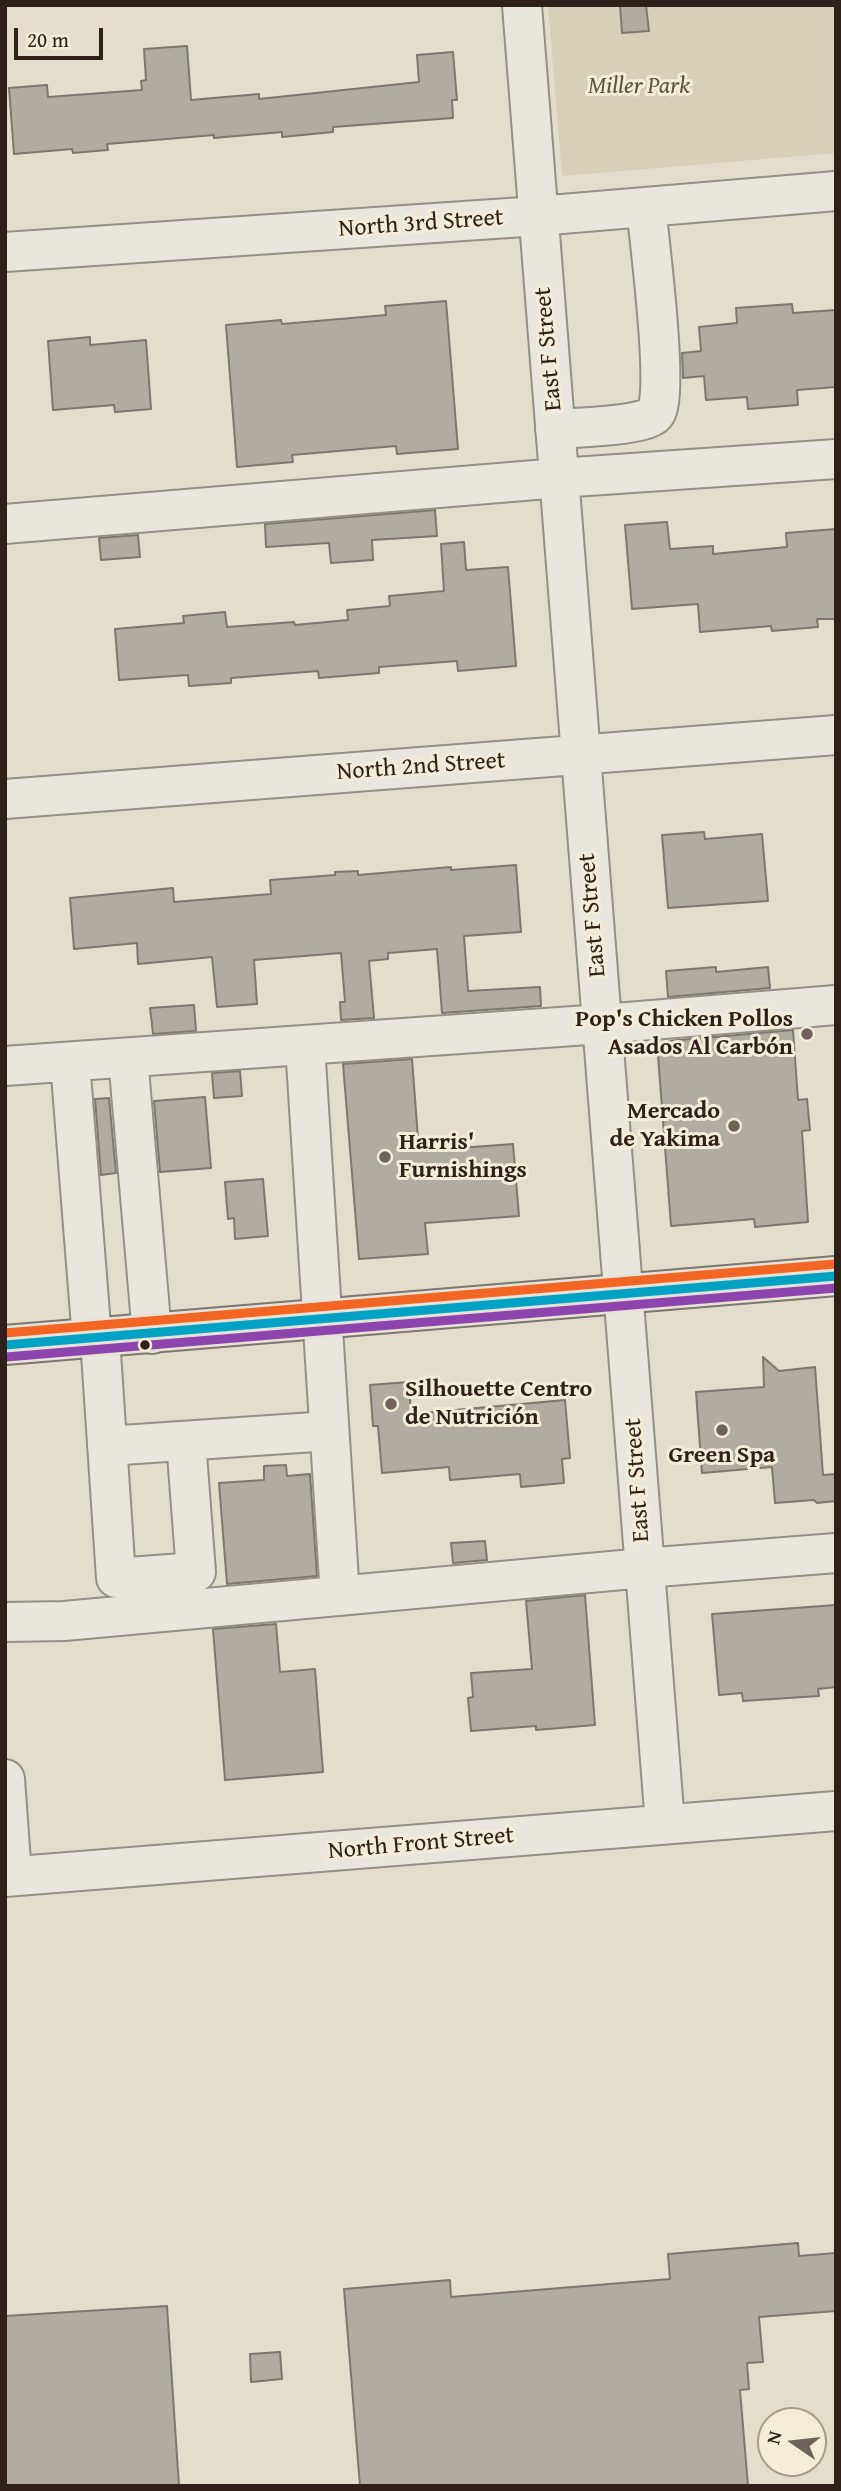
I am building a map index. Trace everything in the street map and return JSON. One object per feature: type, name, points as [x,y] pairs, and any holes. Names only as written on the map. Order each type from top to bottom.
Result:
[{"type":"main road","points":[[5,1345],[836,1276]]},
{"type":"street","name":"East F Street","points":[[522,5],[665,1824]]},
{"type":"street","name":"North 3rd Street","points":[[5,252],[538,216],[836,191]]},
{"type":"street","points":[[555,429],[642,422],[655,414],[661,400],[646,207]]},
{"type":"street","points":[[5,524],[559,478],[836,459]]},
{"type":"street","name":"North 2nd Street","points":[[5,799],[836,735]]},
{"type":"street","points":[[5,1066],[836,1005]]},
{"type":"street","points":[[305,1045],[340,1596]]},
{"type":"street","points":[[128,1058],[152,1334]]},
{"type":"street","points":[[70,1062],[107,1446],[116,1578],[196,1572],[186,1441]]},
{"type":"street","points":[[107,1446],[329,1431]]},
{"type":"street","points":[[5,1622],[64,1621],[836,1553]]},
{"type":"street","points":[[5,1779],[8,1876]]},
{"type":"street","name":"North Front Street","points":[[8,1876],[836,1811]]},
{"type":"green space","name":"Miller Park","points":[[548,5],[836,5],[836,153],[562,176]]},
{"type":"building","points":[[620,5],[646,5],[649,31],[622,33]]},
{"type":"building","points":[[187,46],[191,100],[259,94],[259,99],[419,82],[417,55],[453,52],[457,100],[452,100],[453,118],[333,127],[333,132],[282,137],[282,132],[214,138],[214,135],[107,144],[108,150],[73,153],[72,149],[14,154],[9,88],[47,85],[48,97],[142,90],[141,81],[146,80],[144,49]]},
{"type":"building","points":[[446,301],[458,449],[397,454],[396,446],[292,455],[293,462],[237,467],[226,325],[281,320],[282,324],[386,315],[385,306]]},
{"type":"building","points":[[792,304],[793,313],[836,310],[836,387],[797,390],[798,405],[748,409],[747,397],[706,400],[704,376],[683,378],[682,353],[701,351],[699,327],[737,323],[736,308]]},
{"type":"building","points":[[90,337],[90,345],[146,340],[151,409],[115,412],[114,405],[53,410],[48,341]]},
{"type":"building","points":[[435,510],[437,536],[372,540],[373,560],[331,563],[329,543],[266,547],[265,524]]},
{"type":"building","points":[[667,522],[670,549],[713,546],[713,554],[787,547],[786,533],[836,529],[836,619],[817,619],[818,627],[772,631],[771,626],[700,632],[698,604],[632,609],[625,525]]},
{"type":"building","points":[[138,535],[140,557],[101,560],[99,538]]},
{"type":"building","points":[[464,542],[466,570],[508,567],[516,666],[458,671],[457,661],[379,667],[379,673],[319,678],[318,671],[231,678],[231,683],[189,686],[188,675],[119,680],[115,629],[184,623],[183,616],[225,612],[227,627],[348,620],[347,610],[390,606],[389,596],[444,591],[441,544]]},
{"type":"building","points":[[704,832],[705,839],[762,834],[768,901],[668,908],[662,835]]},
{"type":"building","points":[[516,865],[521,932],[464,936],[468,991],[540,987],[541,1006],[442,1013],[437,949],[388,953],[388,959],[369,961],[374,1018],[341,1020],[340,1002],[345,1002],[341,953],[254,960],[257,1004],[217,1007],[212,957],[138,964],[137,943],[74,949],[70,898],[173,888],[174,902],[271,894],[270,880],[335,875],[335,872],[358,871],[358,875],[451,867],[451,870]]},
{"type":"building","points":[[716,967],[716,972],[768,967],[770,988],[668,997],[666,971]]},
{"type":"building","points":[[194,1005],[196,1031],[153,1034],[150,1008]]},
{"type":"building","points":[[793,1030],[798,1100],[807,1099],[810,1130],[802,1131],[808,1222],[755,1227],[754,1219],[671,1226],[657,1042]]},
{"type":"building","name":"Harris' Furnishings","points":[[412,1059],[419,1151],[513,1144],[519,1216],[425,1223],[428,1254],[359,1259],[343,1064]]},
{"type":"building","points":[[240,1071],[242,1096],[214,1098],[212,1073]]},
{"type":"building","points":[[205,1097],[211,1168],[160,1172],[154,1101]]},
{"type":"building","points":[[109,1098],[116,1173],[101,1175],[95,1099]]},
{"type":"building","points":[[263,1179],[268,1236],[235,1239],[234,1218],[228,1219],[225,1182]]},
{"type":"building","points":[[763,1357],[779,1371],[815,1367],[823,1475],[836,1474],[836,1501],[775,1503],[772,1467],[702,1473],[696,1392],[764,1387]]},
{"type":"building","points":[[409,1382],[411,1414],[565,1400],[570,1458],[562,1459],[564,1483],[521,1487],[520,1474],[450,1480],[449,1467],[382,1473],[378,1426],[373,1426],[370,1385]]},
{"type":"building","points":[[286,1465],[287,1476],[310,1474],[317,1576],[227,1584],[219,1483],[264,1480],[264,1466]]},
{"type":"building","points":[[485,1541],[487,1560],[453,1563],[451,1543]]},
{"type":"building","points":[[585,1595],[595,1725],[536,1730],[536,1726],[471,1731],[468,1698],[473,1697],[471,1673],[532,1669],[526,1601]]},
{"type":"building","points":[[836,1605],[836,1687],[818,1689],[819,1696],[743,1701],[742,1693],[719,1695],[712,1614]]},
{"type":"building","points":[[276,1624],[280,1672],[315,1669],[323,1772],[225,1780],[213,1629]]},
{"type":"building","points":[[798,2243],[799,2256],[836,2253],[836,2311],[759,2317],[763,2362],[747,2363],[749,2389],[740,2390],[748,2486],[360,2486],[344,2289],[450,2280],[451,2297],[670,2279],[668,2254]]},
{"type":"building","points":[[167,2306],[179,2486],[5,2486],[5,2316]]},
{"type":"building","points":[[280,2352],[282,2379],[251,2382],[250,2354]]},
{"type":"transit line","points":[[5,1333],[835,1264]]},
{"type":"transit line","points":[[5,1345],[836,1276]]},
{"type":"transit line","points":[[6,1357],[836,1288]]},
{"type":"place","name":"Pop's Chicken Pollos Asados Al Carbón","points":[[807,1034]]},
{"type":"place","name":"Mercado de Yakima","points":[[734,1126]]},
{"type":"place","name":"Harris' Furnishings","points":[[385,1157]]},
{"type":"place","name":"Silhouette Centro de Nutrición","points":[[391,1404]]},
{"type":"place","name":"Green Spa","points":[[722,1430]]}]
